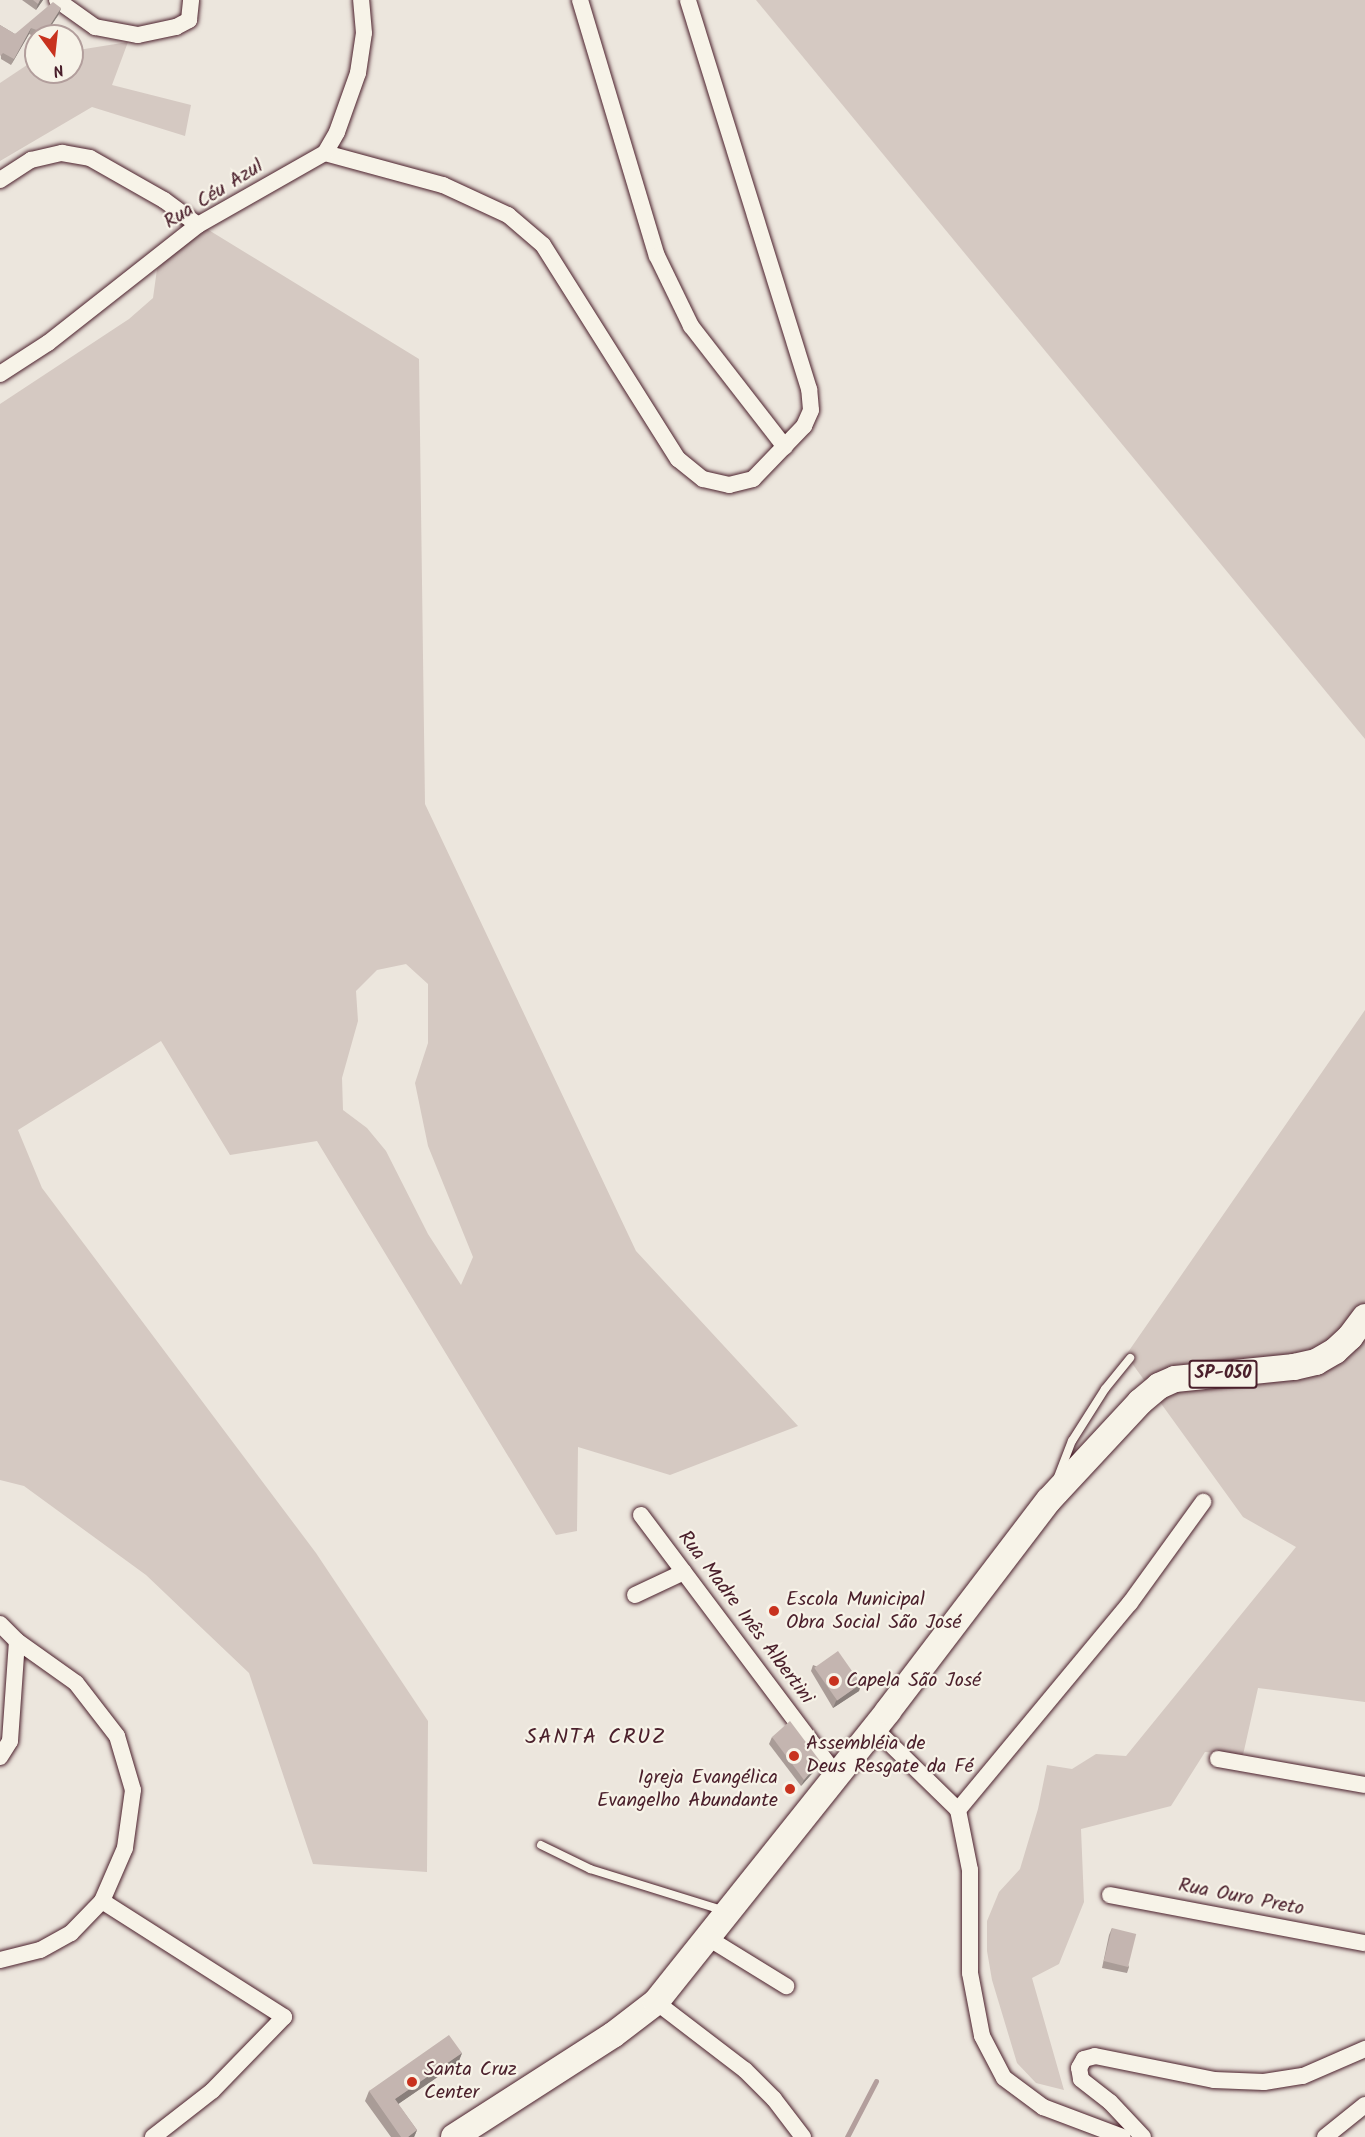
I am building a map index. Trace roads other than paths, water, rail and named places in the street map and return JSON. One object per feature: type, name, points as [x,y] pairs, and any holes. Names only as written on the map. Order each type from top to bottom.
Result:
[{"type":"main road","name":"SP-050","points":[[454,2137],[613,2036],[656,2002],[836,1775],[1049,1500],[1140,1402],[1159,1386],[1175,1379],[1294,1367],[1316,1362],[1335,1351],[1350,1337],[1365,1317]]},
{"type":"street","points":[[57,0],[95,27],[138,35],[176,27],[189,20],[191,0]]},
{"type":"street","points":[[361,0],[364,33],[358,73],[337,132],[325,153],[443,185],[508,214],[543,245],[678,459],[703,479],[729,485],[753,480],[804,426],[811,410],[809,389],[688,0]]},
{"type":"street","points":[[580,0],[657,256],[691,326],[785,447]]},
{"type":"street","points":[[0,180],[31,159],[62,153],[90,158],[165,200],[198,225]]},
{"type":"street","name":"Rua Céu Azul","points":[[0,374],[48,343],[198,225],[325,153]]},
{"type":"street","points":[[958,1810],[1130,1603],[1203,1502]]},
{"type":"street","name":"Rua Madre Inês Albertini","points":[[641,1515],[836,1775]]},
{"type":"street","points":[[635,1595],[684,1572]]},
{"type":"street","points":[[0,1624],[17,1641],[76,1683],[117,1736],[133,1790],[125,1848],[102,1901],[71,1933],[40,1950],[0,1960]]},
{"type":"street","points":[[0,1757],[10,1741],[17,1641]]},
{"type":"street","points":[[873,1727],[958,1810],[970,1870],[970,1973],[982,2036],[1004,2078],[1043,2108],[1123,2137]]},
{"type":"street","points":[[1218,1759],[1365,1785]]},
{"type":"street","name":"Rua Ouro Preto","points":[[1110,1895],[1365,1943]]},
{"type":"street","points":[[102,1901],[284,2017],[212,2091],[153,2137]]},
{"type":"street","points":[[708,1938],[786,1986]]},
{"type":"street","points":[[656,2002],[745,2070],[774,2099],[803,2137]]},
{"type":"street","points":[[1143,2137],[1110,2102],[1081,2079],[1078,2068],[1084,2059],[1095,2056],[1214,2080],[1264,2082],[1303,2076],[1365,2049]]},
{"type":"street","points":[[1325,2137],[1365,2105]]},
{"type":"lane","points":[[1049,1500],[1072,1441],[1105,1389],[1130,1358]]},
{"type":"lane","points":[[541,1845],[590,1869],[728,1912]]},
{"type":"waterway","points":[[847,2137],[876,2081]]},
{"type":"place","name":"Escola Municipal Obra Social São José","points":[[774,1611]]},
{"type":"place","name":"Capela São José","points":[[834,1681]]},
{"type":"place","name":"Assembléia de Deus Resgate da Fé","points":[[794,1756]]},
{"type":"place","name":"Igreja Evangélica Evangelho Abundante","points":[[790,1789]]},
{"type":"place","name":"Santa Cruz Center","points":[[412,2082]]},
{"type":"district","name":"SANTA CRUZ","points":[[596,1738]]}]
